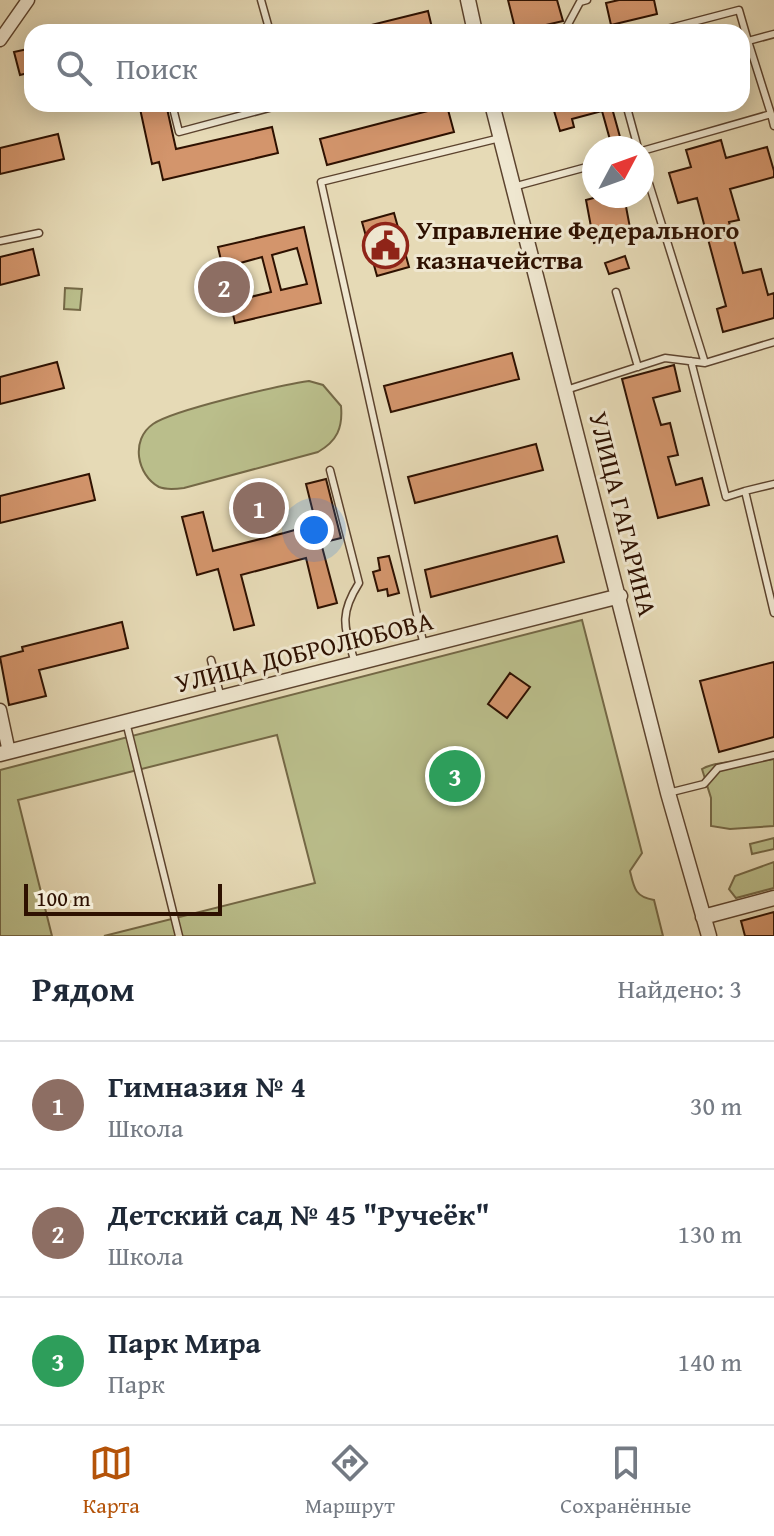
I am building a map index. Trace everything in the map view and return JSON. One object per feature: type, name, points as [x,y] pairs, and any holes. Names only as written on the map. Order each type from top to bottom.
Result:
[{"type":"street","points":[[0,40],[28,0]]},
{"type":"street","points":[[468,0],[473,24]]},
{"type":"street","name":"УЛИЦА ГАГАРИНА","points":[[494,112],[668,793],[709,936]]},
{"type":"street","name":"УЛИЦА ДОБРОЛЮБОВА","points":[[5,753],[620,596]]},
{"type":"street","points":[[0,710],[5,753]]},
{"type":"street","points":[[703,917],[774,898]]},
{"type":"lane","points":[[261,0],[268,24]]},
{"type":"lane","points":[[568,24],[580,2],[587,0]]},
{"type":"lane","points":[[686,24],[739,10],[742,24]]},
{"type":"lane","points":[[750,41],[774,34]]},
{"type":"lane","points":[[750,56],[774,126]]},
{"type":"lane","points":[[174,112],[179,132],[254,112]]},
{"type":"lane","points":[[628,112],[636,136]]},
{"type":"lane","points":[[654,146],[771,114]]},
{"type":"lane","points":[[424,646],[321,182],[500,138]]},
{"type":"lane","points":[[513,187],[582,168]]},
{"type":"lane","points":[[654,199],[705,363]]},
{"type":"lane","points":[[0,241],[39,233]]},
{"type":"lane","points":[[616,292],[638,367]]},
{"type":"lane","points":[[566,390],[665,358],[705,363],[774,342]]},
{"type":"lane","points":[[691,361],[726,497],[774,484]]},
{"type":"lane","points":[[330,470],[359,583],[345,605],[344,626],[355,663]]},
{"type":"lane","points":[[745,491],[774,613]]},
{"type":"lane","points":[[211,660],[221,698]]},
{"type":"lane","points":[[126,722],[179,936]]},
{"type":"lane","points":[[668,793],[704,784],[718,768],[774,755]]},
{"type":"green space","points":[[65,288],[82,289],[80,310],[64,309]]},
{"type":"green space","points":[[309,381],[323,385],[341,406],[337,433],[318,452],[184,488],[159,487],[151,482],[141,466],[141,439],[153,424],[164,418],[204,405]]},
{"type":"green space","points":[[582,620],[642,853],[630,871],[631,877],[639,894],[654,900],[663,936],[104,936],[315,883],[277,735],[18,800],[52,936],[0,936],[0,770]]},
{"type":"green space","points":[[774,759],[774,826],[730,829],[711,826],[711,798],[702,769],[718,764]]},
{"type":"green space","points":[[774,838],[774,849],[752,854],[750,844]]},
{"type":"green space","points":[[774,862],[774,888],[736,898],[729,889],[735,876]]},
{"type":"building","points":[[508,0],[557,0],[563,21],[514,24]]},
{"type":"building","points":[[654,0],[657,14],[611,24],[606,3]]},
{"type":"building","points":[[428,11],[431,24],[375,24]]},
{"type":"building","points":[[24,50],[24,74],[20,75],[14,52]]},
{"type":"building","points":[[141,112],[168,112],[176,149],[272,127],[278,153],[163,180],[159,162],[152,164]]},
{"type":"building","points":[[424,112],[449,112],[454,132],[327,165],[320,139]]},
{"type":"building","points":[[554,112],[598,112],[572,119],[574,127],[560,131]]},
{"type":"building","points":[[602,112],[613,112],[620,136],[609,136]]},
{"type":"building","points":[[58,134],[64,159],[0,174],[0,148]]},
{"type":"building","points":[[721,140],[726,158],[767,147],[774,171],[774,177],[730,189],[739,220],[729,222],[743,273],[761,269],[768,295],[774,293],[774,318],[723,332],[717,309],[726,306],[697,198],[678,203],[669,173],[691,167],[686,150]]},
{"type":"building","points":[[587,208],[626,208],[631,233],[594,243]]},
{"type":"building","name":"Управление Федерального казначейства","points":[[394,213],[409,267],[377,276],[362,222]]},
{"type":"building","points":[[304,227],[321,303],[235,323],[218,247]],"holes":[[[297,248],[307,284],[281,290],[272,255]],[[262,257],[271,292],[242,299],[233,265]]]},
{"type":"building","points":[[33,249],[39,275],[0,285],[0,257]]},
{"type":"building","points":[[625,256],[629,268],[609,274],[605,263]]},
{"type":"building","points":[[512,353],[519,379],[391,412],[384,386]]},
{"type":"building","points":[[57,362],[64,388],[0,404],[0,377]]},
{"type":"building","points":[[674,365],[680,391],[653,398],[661,425],[670,423],[678,455],[668,457],[676,485],[702,478],[709,505],[658,518],[622,379]]},
{"type":"building","points":[[536,444],[543,470],[415,503],[408,477]]},
{"type":"building","points":[[89,474],[95,500],[0,523],[0,496]]},
{"type":"building","points":[[326,479],[341,538],[321,543],[337,603],[318,608],[306,558],[241,575],[254,625],[234,630],[218,569],[197,575],[182,517],[203,512],[213,551],[284,533],[316,524],[306,484]]},
{"type":"building","points":[[557,536],[564,562],[431,597],[425,570]]},
{"type":"building","points":[[389,556],[399,593],[388,596],[387,589],[378,591],[373,572],[380,570],[378,558]]},
{"type":"building","points":[[122,622],[128,648],[39,670],[46,696],[9,705],[0,657],[23,651],[22,647]]},
{"type":"building","points":[[774,662],[774,737],[719,752],[700,681]]},
{"type":"building","points":[[510,673],[530,687],[507,718],[488,704]]},
{"type":"building","points":[[774,912],[774,936],[745,936],[741,921]]},
{"type":"place","name":"Управление Федерального казначейства","points":[[385,245]]},
{"type":"place","name":"Детский сад № 45 \"Ручеёк\"","points":[[224,287]]},
{"type":"place","name":"Гимназия № 4","points":[[259,508]]},
{"type":"place","name":"Парк Мира","points":[[455,776]]}]
